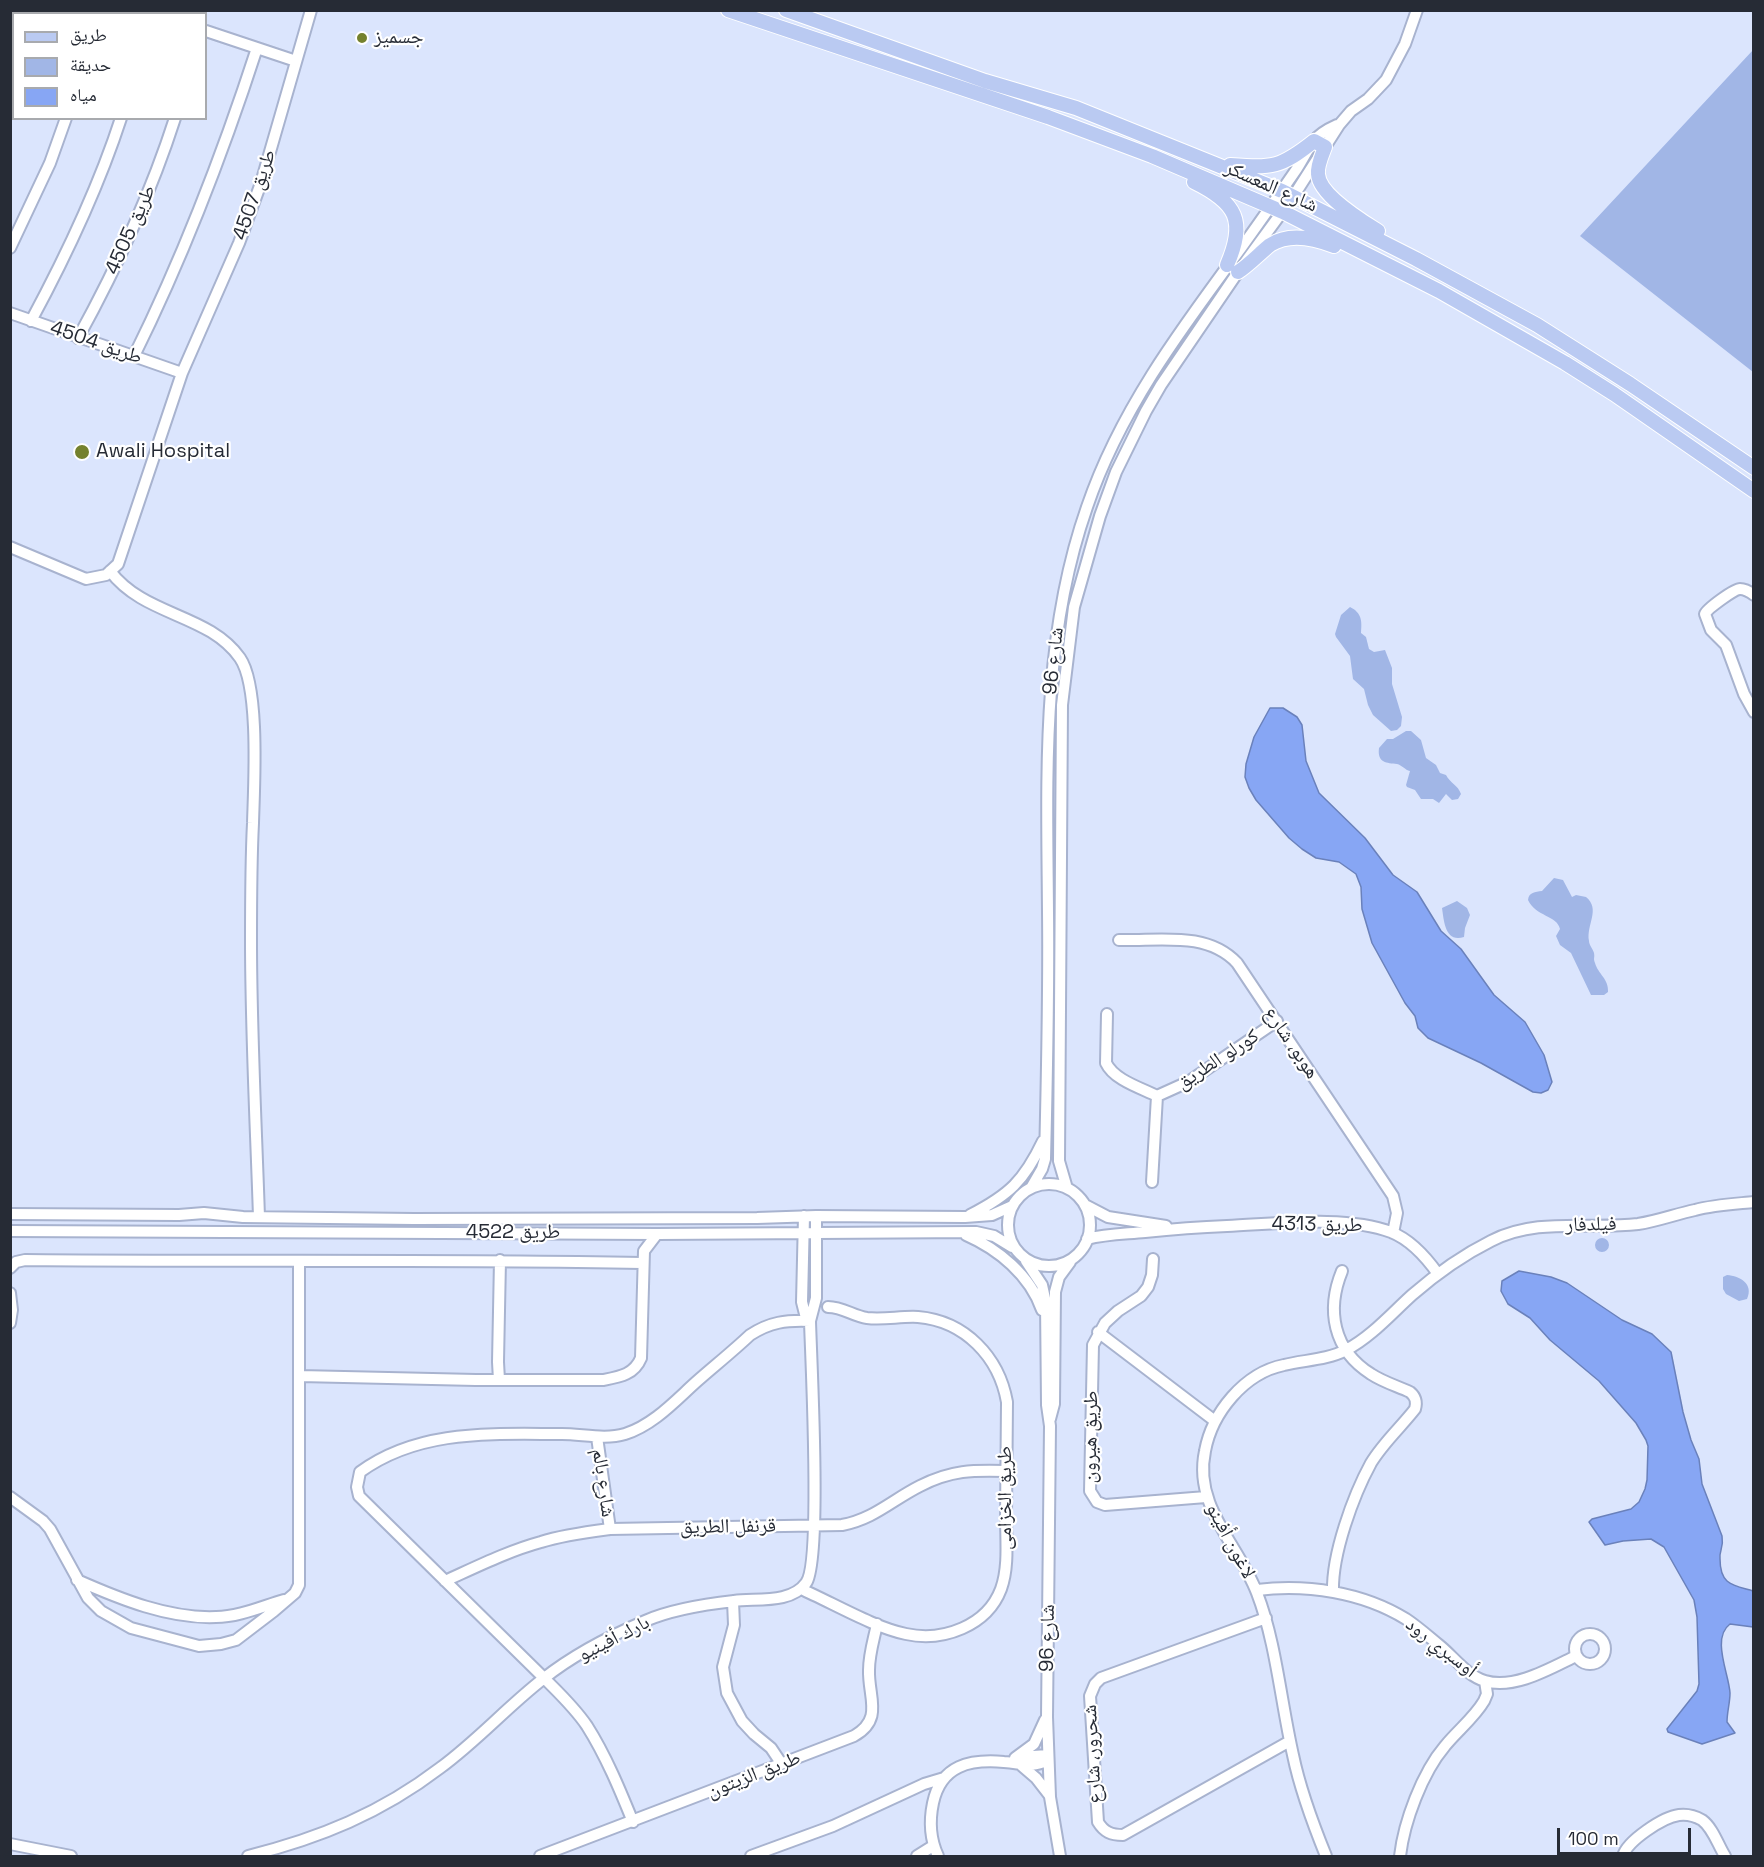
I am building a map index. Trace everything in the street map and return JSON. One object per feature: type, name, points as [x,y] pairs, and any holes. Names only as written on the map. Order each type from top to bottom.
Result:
[{"type":"main road","name":"شارع المعسكر","points":[[728,10],[1048,117],[1152,156],[1277,210],[1439,291],[1565,363],[1614,393],[1754,490]]},
{"type":"main road","name":"شارع المعسكر","points":[[786,10],[985,81],[1076,108],[1287,194],[1416,259],[1537,325],[1630,384],[1754,468]]},
{"type":"main road","points":[[1219,165],[1273,166],[1319,144]]},
{"type":"main road","points":[[1319,144],[1317,176],[1330,195],[1365,223],[1403,244],[1416,259]]},
{"type":"main road","points":[[1152,156],[1173,173],[1213,193],[1230,208],[1237,224],[1232,268],[1251,264],[1272,244],[1291,237],[1321,241],[1358,256],[1378,259]]},
{"type":"street","points":[[1319,144],[1326,130],[1339,124],[1386,80],[1406,44],[1418,10]]},
{"type":"street","name":"طريق 4507","points":[[110,571],[118,564],[182,373],[239,243],[261,183],[310,11]]},
{"type":"street","points":[[207,31],[296,61]]},
{"type":"street","points":[[134,356],[160,304],[195,218],[240,100],[257,48]]},
{"type":"street","points":[[10,248],[50,164],[65,120]]},
{"type":"street","points":[[31,321],[66,254],[97,184],[120,120]]},
{"type":"street","name":"طريق 4505","points":[[78,338],[107,286],[136,224],[161,162],[174,120]]},
{"type":"street","name":"شارع 96","points":[[1031,1188],[1045,1159],[1046,1135],[1048,730],[1053,658],[1061,608],[1087,507],[1105,462],[1145,385],[1277,210],[1319,144]]},
{"type":"street","name":"شارع 96","points":[[1066,1185],[1059,1161],[1062,705],[1074,607],[1100,516],[1116,472],[1141,421],[1232,268]]},
{"type":"street","name":"طريق 4504","points":[[10,313],[182,373]]},
{"type":"street","points":[[10,547],[86,579],[96,578],[110,571],[133,594],[157,608],[216,634],[241,660],[250,681],[254,769],[251,943],[259,1217]]},
{"type":"street","points":[[1754,595],[1743,589],[1736,590],[1707,608],[1705,614],[1711,630],[1726,645],[1744,694],[1754,712]]},
{"type":"street","name":"هوبو، شارع","points":[[1119,940],[1197,941],[1221,949],[1237,963],[1393,1196],[1397,1214],[1392,1233]]},
{"type":"street","name":"كورلو الطريق","points":[[1107,1014],[1106,1063],[1108,1068],[1118,1076],[1157,1096]]},
{"type":"street","name":"كورلو الطريق","points":[[1157,1096],[1188,1082],[1277,1022]]},
{"type":"street","name":"كورلو الطريق","points":[[1152,1182],[1157,1096]]},
{"type":"street","points":[[965,1217],[1002,1197],[1017,1183],[1028,1170],[1046,1135]]},
{"type":"street","points":[[1042,1184],[1066,1185],[1078,1194],[1085,1205],[1090,1226],[1087,1239],[1070,1260],[1058,1266],[1045,1267],[1026,1261],[1012,1247],[1007,1234],[1012,1206],[1031,1188],[1042,1184]]},
{"type":"street","name":"فيلدفار","points":[[1438,1274],[1490,1241],[1523,1230],[1544,1226],[1635,1224],[1669,1218],[1704,1208],[1754,1202]]},
{"type":"street","name":"طريق 4313","points":[[1085,1205],[1108,1217],[1179,1228]]},
{"type":"street","name":"طريق 4522","points":[[10,1214],[579,1219],[804,1216],[965,1217],[992,1215],[1012,1206]]},
{"type":"street","points":[[804,1216],[802,1298],[803,1310],[810,1321]]},
{"type":"street","points":[[801,1588],[808,1580],[811,1569],[814,1526],[810,1321],[816,1298],[816,1216]]},
{"type":"street","name":"طريق 4313","points":[[1087,1239],[1179,1228],[1337,1223],[1372,1226],[1409,1242],[1427,1258],[1438,1274]]},
{"type":"street","name":"طريق 4522","points":[[10,1231],[631,1234],[976,1232],[994,1236],[1012,1247]]},
{"type":"street","points":[[960,1232],[995,1250],[1021,1275],[1036,1296],[1046,1323]]},
{"type":"street","points":[[631,1234],[644,1251]]},
{"type":"street","points":[[300,1376],[603,1380],[622,1376],[637,1366],[641,1359],[642,1263],[644,1251],[657,1234]]},
{"type":"street","points":[[1153,1259],[1152,1275],[1142,1296],[1118,1311],[1098,1332],[1215,1421]]},
{"type":"street","points":[[10,1268],[16,1262],[25,1260],[299,1262],[500,1260],[642,1263]]},
{"type":"street","name":"طريق 4522","points":[[500,1260],[498,1362],[500,1380]]},
{"type":"street","name":"شارع 96","points":[[1050,1419],[1054,1404],[1055,1292],[1059,1277],[1070,1260]]},
{"type":"street","name":"شارع 96","points":[[1026,1261],[1042,1285],[1046,1303],[1047,1405],[1050,1419],[1048,1758],[1050,1797],[1060,1857]]},
{"type":"street","points":[[10,1497],[43,1521],[50,1529],[88,1598],[101,1611],[131,1628],[199,1646],[221,1644],[236,1640],[289,1599],[299,1585],[299,1262]]},
{"type":"street","points":[[1333,1592],[1334,1568],[1343,1533],[1371,1463],[1416,1405],[1414,1395],[1410,1392],[1372,1375],[1346,1350],[1339,1338],[1333,1305],[1342,1271]]},
{"type":"street","name":"لاغون أفينو","points":[[1326,1857],[1303,1790],[1290,1741],[1266,1618],[1257,1590],[1222,1531],[1206,1497],[1203,1460],[1215,1421],[1229,1400],[1258,1375],[1278,1366],[1346,1350],[1383,1322],[1438,1274]]},
{"type":"street","points":[[10,1293],[12,1310],[10,1323]]},
{"type":"street","points":[[802,1298],[816,1298]]},
{"type":"street","name":"طريق الخزامى","points":[[801,1588],[877,1624],[905,1634],[934,1636],[966,1627],[979,1619],[990,1608],[1000,1592],[1005,1573],[1007,1402],[997,1370],[977,1343],[959,1330],[930,1319],[869,1318],[828,1307]]},
{"type":"street","points":[[633,1822],[609,1765],[587,1726],[570,1704],[359,1496],[357,1487],[360,1473],[389,1453],[440,1439],[480,1435],[564,1434],[597,1437],[624,1434],[647,1423],[668,1408],[750,1335],[763,1327],[784,1321],[810,1321]]},
{"type":"street","name":"طريق هيرون","points":[[1098,1332],[1093,1345],[1090,1491],[1093,1498],[1105,1505],[1206,1497]]},
{"type":"street","name":"شارع بالم","points":[[597,1437],[610,1529]]},
{"type":"street","name":"قرنفل الطريق","points":[[445,1581],[508,1553],[573,1534],[610,1529],[842,1525],[868,1518],[921,1485],[962,1470],[1006,1471]]},
{"type":"street","points":[[77,1580],[143,1605],[190,1616],[218,1617],[289,1599]]},
{"type":"street","name":"أوسبري رود","points":[[1257,1590],[1282,1587],[1333,1592],[1378,1606],[1407,1620],[1467,1671],[1485,1681],[1514,1682],[1576,1656]]},
{"type":"street","name":"بارك أفينيو","points":[[248,1857],[328,1833],[391,1802],[442,1767],[544,1678],[579,1655],[647,1620],[683,1610],[733,1601],[778,1598],[801,1588]]},
{"type":"street","points":[[733,1601],[734,1625],[723,1667],[727,1693],[742,1721],[771,1748],[781,1763]]},
{"type":"street","name":"شحرور، شارع","points":[[1266,1618],[1101,1678],[1095,1684],[1090,1696],[1098,1822],[1108,1832],[1123,1836],[1290,1741]]},
{"type":"street","name":"طريق الزيتون","points":[[540,1857],[863,1731],[869,1723],[873,1706],[869,1666],[877,1624]]},
{"type":"street","name":"أوسبري رود","points":[[1400,1857],[1415,1799],[1443,1748],[1484,1701],[1487,1694],[1485,1681]]},
{"type":"street","points":[[1013,1761],[1034,1744],[1047,1717]]},
{"type":"street","points":[[917,1857],[936,1851],[930,1814],[934,1798],[944,1778],[953,1769],[975,1762],[1013,1761],[1031,1766],[1048,1758]]},
{"type":"street","points":[[1013,1761],[1036,1778],[1050,1797]]},
{"type":"street","points":[[751,1857],[833,1826],[924,1784],[944,1778]]},
{"type":"street","points":[[1623,1857],[1626,1848],[1633,1841],[1668,1819],[1686,1815],[1698,1818],[1707,1825],[1725,1857]]},
{"type":"street","points":[[11,1846],[71,1857]]},
{"type":"green space","points":[[1753,50],[1753,372],[1580,236]]},
{"type":"green space","points":[[1350,607],[1359,615],[1361,633],[1366,637],[1369,649],[1374,652],[1385,650],[1392,668],[1392,684],[1402,717],[1401,726],[1397,730],[1391,731],[1373,715],[1364,689],[1353,679],[1350,656],[1336,637],[1341,615]]},
{"type":"green space","points":[[1406,731],[1411,731],[1421,740],[1426,758],[1436,765],[1440,773],[1446,775],[1460,791],[1458,799],[1452,800],[1446,794],[1439,803],[1433,799],[1421,799],[1415,790],[1406,785],[1410,771],[1381,759],[1379,748],[1387,739],[1393,739]]},
{"type":"green space","points":[[1554,878],[1563,880],[1572,897],[1576,895],[1586,897],[1590,902],[1593,912],[1589,942],[1594,953],[1596,967],[1608,987],[1608,992],[1604,995],[1591,995],[1571,953],[1560,945],[1556,936],[1560,929],[1558,924],[1536,910],[1528,900],[1531,894],[1542,891]]},
{"type":"green space","points":[[1457,901],[1467,908],[1470,915],[1464,937],[1458,938],[1449,934],[1442,908]]},
{"type":"green space","points":[[1602,1238],[1607,1240],[1609,1245],[1607,1250],[1602,1252],[1597,1250],[1595,1245],[1597,1240]]},
{"type":"green space","points":[[1727,1275],[1741,1279],[1747,1285],[1749,1294],[1747,1299],[1739,1301],[1726,1294],[1723,1289],[1723,1277]]},
{"type":"water","points":[[1270,708],[1283,708],[1297,717],[1302,725],[1306,761],[1319,793],[1365,838],[1393,875],[1417,892],[1441,931],[1461,949],[1494,995],[1525,1022],[1544,1055],[1552,1082],[1548,1090],[1541,1093],[1533,1092],[1481,1063],[1428,1038],[1418,1028],[1415,1016],[1405,1003],[1372,943],[1362,909],[1361,887],[1356,874],[1339,862],[1316,858],[1302,849],[1289,838],[1256,800],[1249,788],[1245,777],[1246,764],[1254,737]]},
{"type":"water","points":[[1519,1271],[1551,1277],[1567,1283],[1622,1320],[1652,1334],[1671,1352],[1683,1412],[1699,1459],[1702,1484],[1722,1536],[1720,1556],[1722,1574],[1729,1582],[1753,1591],[1753,1627],[1730,1624],[1722,1638],[1722,1657],[1730,1693],[1727,1722],[1735,1733],[1702,1744],[1668,1732],[1667,1729],[1697,1691],[1699,1684],[1697,1617],[1694,1600],[1664,1547],[1651,1539],[1605,1545],[1589,1522],[1592,1519],[1631,1509],[1639,1502],[1647,1480],[1648,1446],[1636,1423],[1599,1381],[1550,1340],[1530,1318],[1508,1304],[1501,1291],[1502,1281]]},
{"type":"place","name":"جسميز","points":[[362,38]]},
{"type":"place","name":"Awali Hospital","points":[[82,452]]}]
